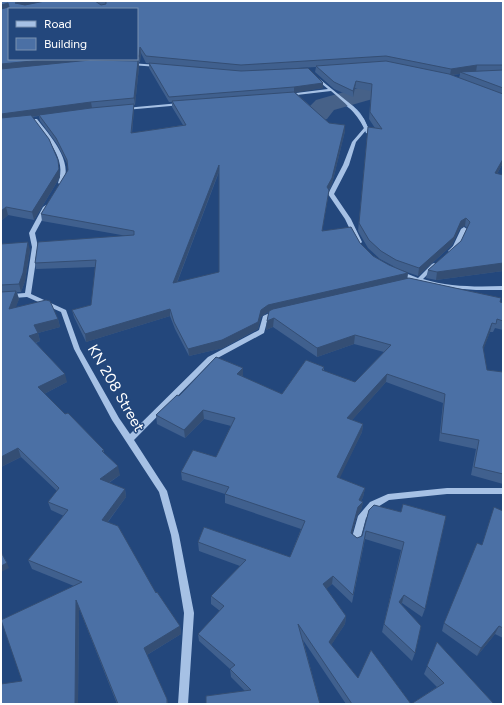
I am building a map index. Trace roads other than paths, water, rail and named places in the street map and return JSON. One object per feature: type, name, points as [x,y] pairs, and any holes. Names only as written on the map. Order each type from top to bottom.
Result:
[{"type":"street","points":[[126,64],[164,67]]},
{"type":"street","points":[[315,76],[330,90],[340,96],[362,117],[366,128],[354,142],[346,165],[331,194],[348,218],[359,244],[364,248]]},
{"type":"street","points":[[279,96],[330,90]]},
{"type":"street","points":[[121,109],[187,103]]},
{"type":"street","points":[[27,120],[41,118]]},
{"type":"street","points":[[34,119],[54,145],[64,167],[65,177],[57,189]]},
{"type":"street","points":[[1,297],[28,295],[35,247],[32,233],[49,202]]},
{"type":"street","points":[[404,284],[418,281],[443,257],[456,247],[464,229]]},
{"type":"street","points":[[397,272],[418,281],[450,286],[503,289]]},
{"type":"street","name":"KN 208 Street","points":[[28,295],[64,311],[77,349],[116,420],[163,491],[175,535],[189,613],[183,704]]},
{"type":"street","points":[[129,440],[210,359],[262,331],[265,317],[284,310]]},
{"type":"street","points":[[356,541],[362,516],[373,505],[388,497],[448,491],[503,491]]},
{"type":"waterway","points":[[262,121],[318,113],[325,105],[381,89],[405,74],[419,70],[424,66],[428,57],[434,53],[480,33],[491,24],[503,19]]},
{"type":"waterway","points":[[340,100],[361,116],[368,133]]}]
